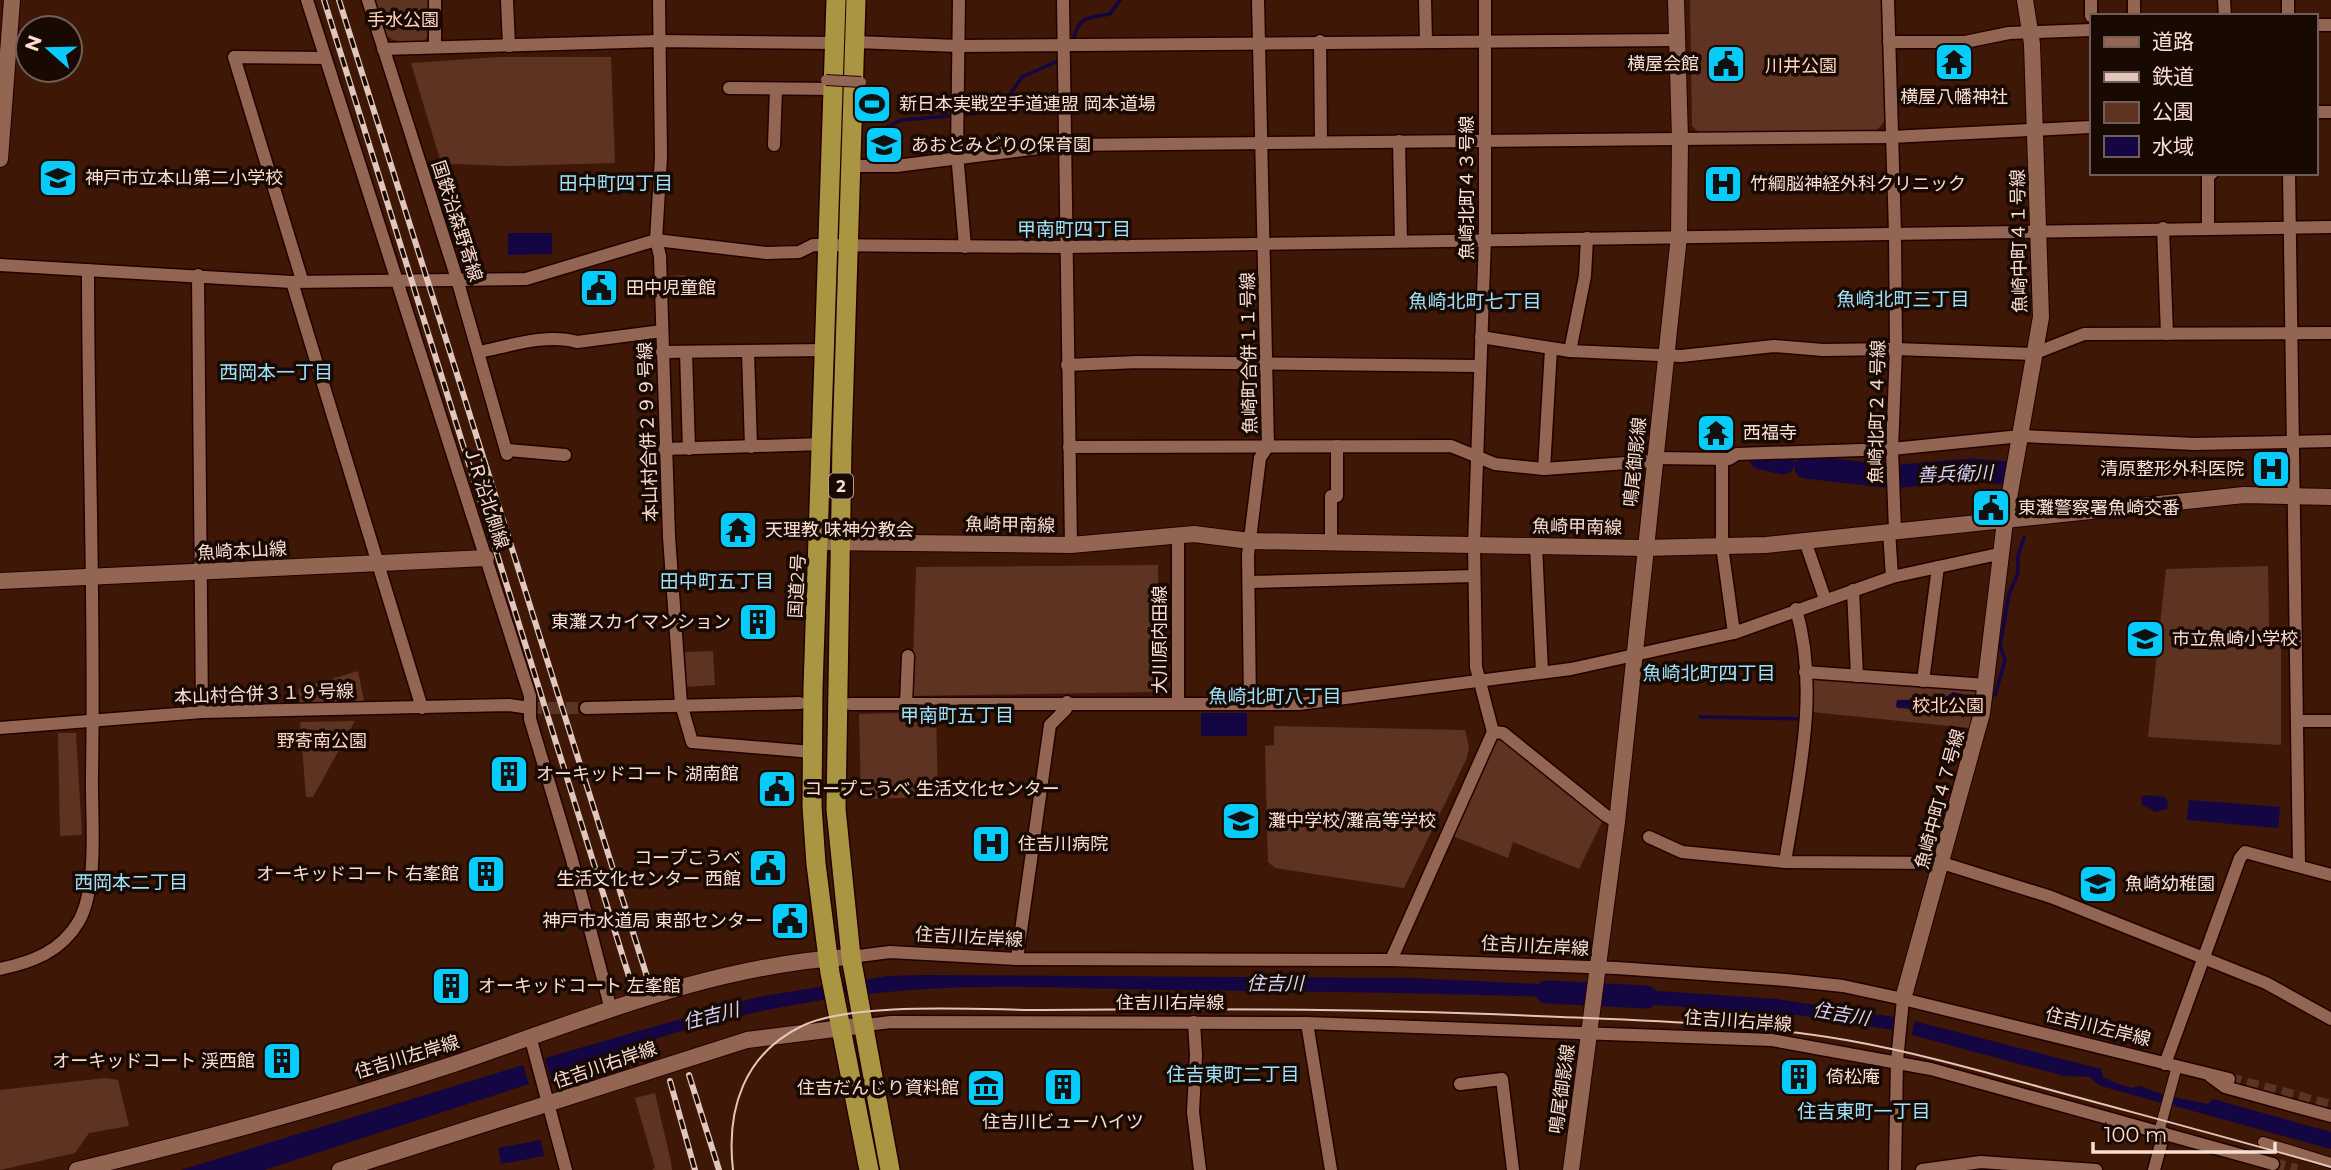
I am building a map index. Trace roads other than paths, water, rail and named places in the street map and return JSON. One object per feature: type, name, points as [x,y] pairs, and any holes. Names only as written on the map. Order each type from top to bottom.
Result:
[{"type":"highway","name":"国道2号","points":[[836,0],[846,43],[850,166],[826,350],[823,444],[830,542],[836,808],[852,963],[864,1016],[890,1170]]},
{"type":"highway","name":"国道2号","points":[[856,0],[846,43],[830,85],[838,246],[830,542],[812,752],[816,864],[829,965],[869,1170]]},
{"type":"street","points":[[0,159],[4,55],[12,0]]},
{"type":"street","name":"ＪＲ沿北側線","points":[[307,0],[530,696],[530,719],[571,856],[611,1010]]},
{"type":"street","name":"国鉄沿森野寄線","points":[[368,0],[457,279],[507,452],[565,455]]},
{"type":"street","points":[[435,0],[435,47]]},
{"type":"street","points":[[507,0],[509,46]]},
{"type":"street","name":"本山村合併２９９号線","points":[[659,0],[662,157],[656,240],[660,256],[664,449],[681,704],[692,742],[812,752]]},
{"type":"street","points":[[959,0],[957,153],[960,157],[965,247]]},
{"type":"street","points":[[1063,0],[1066,365],[1071,545]]},
{"type":"street","name":"魚崎町合併１１号線","points":[[1250,702],[1250,541],[1260,458],[1268,446],[1258,0]]},
{"type":"street","points":[[1425,0],[1426,41]]},
{"type":"street","name":"魚崎北町４３号線","points":[[1485,0],[1485,239],[1474,576],[1476,667],[1493,732]]},
{"type":"street","name":"鳴尾御影線","points":[[1571,1170],[1617,822],[1679,236],[1680,139],[1676,0]]},
{"type":"street","name":"魚崎北町２４号線","points":[[1888,0],[1896,349],[1892,449],[1892,577]]},
{"type":"street","name":"魚崎中町４１号線","points":[[2005,521],[2041,317],[2036,131],[2030,32],[2025,0]]},
{"type":"street","points":[[1889,41],[1965,42],[1994,35],[2090,30]]},
{"type":"street","points":[[383,49],[659,41],[958,46],[1677,40]]},
{"type":"street","points":[[1320,41],[1321,142]]},
{"type":"street","points":[[325,58],[234,57],[422,708]]},
{"type":"street","points":[[729,88],[776,89],[861,82]]},
{"type":"street","points":[[774,145],[776,89]]},
{"type":"street","points":[[850,166],[896,166],[1063,145],[1891,137],[2090,127]]},
{"type":"street","points":[[1399,141],[1401,241]]},
{"type":"street","points":[[2208,227],[2209,175]]},
{"type":"street","points":[[2289,175],[2299,865]]},
{"type":"street","points":[[0,265],[297,281],[526,279],[656,240],[766,253],[799,252],[813,245],[1065,247],[2331,227]]},
{"type":"street","points":[[2163,228],[2167,334]]},
{"type":"street","points":[[1570,351],[1585,276],[1587,238]]},
{"type":"street","points":[[0,969],[28,963],[55,950],[79,920],[89,893],[93,720],[88,270]]},
{"type":"street","points":[[198,275],[202,712]]},
{"type":"street","points":[[479,352],[524,343],[568,339],[578,342],[662,331]]},
{"type":"street","points":[[1481,337],[1570,351],[1666,355],[1740,352],[1774,346],[1823,350],[1896,349],[2033,354],[2084,334],[2331,333]]},
{"type":"street","points":[[1544,469],[1551,349]]},
{"type":"street","points":[[663,352],[826,350]]},
{"type":"street","points":[[686,352],[689,449]]},
{"type":"street","points":[[747,352],[751,447]]},
{"type":"street","points":[[1066,365],[1268,362],[1479,366]]},
{"type":"street","points":[[1069,447],[1451,446],[1495,464],[1544,469],[1655,459],[1723,458],[1737,454],[1892,449],[2021,436],[2181,443],[2295,444],[2331,441]]},
{"type":"street","points":[[664,449],[823,444]]},
{"type":"street","points":[[1331,542],[1331,496],[1338,496],[1337,446]]},
{"type":"street","points":[[1723,458],[1723,546],[1734,633]]},
{"type":"street","name":"魚崎甲南線","points":[[830,542],[1071,545],[1194,534],[1250,541],[1644,548],[1723,546],[1805,541],[2244,495],[2331,497]]},
{"type":"street","name":"魚崎中町４７号線","points":[[1903,999],[1982,713],[2005,521]]},
{"type":"street","name":"大川原内田線","points":[[850,704],[1178,703],[1178,536]]},
{"type":"street","points":[[1805,541],[1825,599]]},
{"type":"street","points":[[1536,546],[1542,672]]},
{"type":"street","points":[[1178,703],[1299,704],[1542,672],[1634,656],[1734,633],[1892,577],[2003,553]]},
{"type":"street","name":"魚崎本山線","points":[[0,581],[486,558]]},
{"type":"street","points":[[1923,681],[1938,567]]},
{"type":"street","points":[[1249,582],[1474,576]]},
{"type":"street","points":[[1853,590],[1857,676]]},
{"type":"street","points":[[1786,862],[1807,719],[1804,636],[1796,609]]},
{"type":"street","points":[[906,704],[908,656]]},
{"type":"street","points":[[1805,672],[1987,685]]},
{"type":"street","points":[[1017,959],[1050,725],[1066,709],[1067,702]]},
{"type":"street","points":[[586,708],[800,703]]},
{"type":"street","name":"本山村合併３１９号線","points":[[0,729],[202,712],[509,705],[530,708]]},
{"type":"street","points":[[2297,721],[2331,721]]},
{"type":"street","points":[[1391,960],[1493,732],[1503,733],[1605,816],[1617,822]]},
{"type":"street","points":[[1649,836],[1682,852],[1786,862],[1942,863],[2051,897],[2204,958],[2266,983],[2331,1019]]},
{"type":"street","points":[[2154,1170],[2171,1065],[2204,958],[2240,858],[2245,852],[2331,875]]},
{"type":"street","name":"住吉川左岸線","points":[[77,1170],[174,1146],[533,1043],[611,1010],[710,978],[852,963],[890,952],[1017,959],[1391,960],[1599,968],[1786,980],[1843,986],[1903,999],[2229,1079]]},
{"type":"street","points":[[1895,1170],[1897,1061],[1903,999]]},
{"type":"street","name":"住吉川右岸線","points":[[340,1170],[548,1098],[747,1040],[864,1016],[891,1022],[1307,1023],[1590,1031],[1772,1040],[1897,1061],[2177,1137],[2276,1167]]},
{"type":"street","points":[[1194,1022],[1196,1055],[1193,1112],[1200,1170]]},
{"type":"street","points":[[1307,1023],[1331,1170]]},
{"type":"street","points":[[533,1043],[566,1170]]},
{"type":"street","name":"住吉川左岸線","points":[[2207,1073],[2225,1087],[2331,1116]]},
{"type":"street","points":[[1460,1084],[1502,1079],[1513,1170]]},
{"type":"street","points":[[2263,1142],[2331,1163]]},
{"type":"street","points":[[1922,1170],[1981,1162],[2096,1170]]},
{"type":"street","points":[[1997,1170],[2014,1165]]},
{"type":"water","points":[[508,233],[552,233],[552,254],[508,255]]},
{"type":"water","points":[[1953,692],[1967,695],[1964,712],[1897,708],[1896,705],[1897,700],[1943,699]]},
{"type":"water","points":[[1201,713],[1247,713],[1247,736],[1201,736]]},
{"type":"water","points":[[2141,797],[2165,797],[2168,802],[2167,809],[2156,812],[2142,805]]},
{"type":"water","points":[[2189,800],[2280,807],[2278,828],[2187,820]]},
{"type":"water","points":[[887,976],[1413,978],[1581,986],[1577,990],[1577,998],[1039,987],[912,990],[819,1001],[728,1019],[638,1044],[550,1077],[545,1058],[758,997]]},
{"type":"water","points":[[1613,988],[1777,999],[1894,1017],[1892,1030],[1798,1015],[1612,1002]]},
{"type":"water","points":[[1914,1021],[2101,1069],[2103,1077],[2119,1084],[2132,1088],[2140,1086],[2164,1095],[2162,1103],[2101,1086],[2089,1077],[2064,1076],[1912,1035]]},
{"type":"water","points":[[523,1065],[529,1084],[264,1170],[181,1170]]},
{"type":"water","points":[[2173,1097],[2208,1104],[2213,1099],[2331,1132],[2331,1149],[2171,1105]]},
{"type":"water","points":[[541,1140],[544,1156],[501,1164],[498,1148]]},
{"type":"waterway","points":[[1074,37],[1083,21],[1110,14],[1120,0]]},
{"type":"waterway","points":[[966,114],[993,112],[1001,107],[1022,77],[1058,61]]},
{"type":"waterway","points":[[869,136],[901,120],[949,116]]},
{"type":"waterway","points":[[1761,458],[1783,463]]},
{"type":"waterway","points":[[1806,467],[1885,476]]},
{"type":"waterway","name":"善兵衛川","points":[[1901,476],[1970,470],[2008,473]]},
{"type":"waterway","points":[[1995,695],[2005,660],[2000,646],[2009,594],[2018,573],[2018,556],[2024,537]]},
{"type":"waterway","points":[[1700,717],[1803,719]]},
{"type":"waterway","name":"住吉川","points":[[1547,992],[1646,997]]},
{"type":"tunnel","points":[[530,708],[586,708]]},
{"type":"tunnel","points":[[2229,1079],[2331,1106]]},
{"type":"tunnel","points":[[2273,1164],[2297,1170]]},
{"type":"tram line","points":[[733,1170],[733,1126],[736,1105],[743,1086],[753,1068],[782,1038],[802,1026],[853,1013],[954,1008],[1431,1012],[1668,1022],[1775,1030],[1846,1040],[1922,1056],[2331,1167]]},
{"type":"railway","points":[[324,0],[632,986]]},
{"type":"railway","points":[[339,0],[648,980]]},
{"type":"railway","points":[[689,1075],[719,1170]]},
{"type":"railway","points":[[670,1081],[695,1170]]},
{"type":"place","name":"横屋八幡神社","points":[[1954,62]]},
{"type":"place","name":"横屋会館","points":[[1726,64]]},
{"type":"place","name":"新日本実戦空手道連盟 岡本道場","points":[[872,104]]},
{"type":"place","name":"あおとみどりの保育園","points":[[884,145]]},
{"type":"place","name":"神戸市立本山第二小学校","points":[[58,178]]},
{"type":"place","name":"竹綱脳神経外科クリニック","points":[[1723,184]]},
{"type":"place","name":"田中児童館","points":[[599,288]]},
{"type":"place","name":"西福寺","points":[[1716,433]]},
{"type":"place","name":"清原整形外科医院","points":[[2271,469]]},
{"type":"place","name":"東灘警察署魚崎交番","points":[[1991,508]]},
{"type":"place","name":"天理教 味神分教会","points":[[738,530]]},
{"type":"place","name":"東灘スカイマンション","points":[[758,622]]},
{"type":"place","name":"市立魚崎小学校","points":[[2145,639]]},
{"type":"place","name":"オーキッドコート 湖南館","points":[[509,774]]},
{"type":"place","name":"コープこうべ 生活文化センター","points":[[777,789]]},
{"type":"place","name":"灘中学校/灘高等学校","points":[[1241,821]]},
{"type":"place","name":"住吉川病院","points":[[991,844]]},
{"type":"place","name":"コープこうべ 生活文化センター 西館","points":[[768,868]]},
{"type":"place","name":"オーキッドコート 右峯館","points":[[486,874]]},
{"type":"place","name":"魚崎幼稚園","points":[[2098,884]]},
{"type":"place","name":"神戸市水道局 東部センター","points":[[790,921]]},
{"type":"place","name":"オーキッドコート 左峯館","points":[[451,986]]},
{"type":"place","name":"オーキッドコート 渓西館","points":[[282,1061]]},
{"type":"place","name":"倚松庵","points":[[1799,1077]]},
{"type":"place","name":"住吉川ビューハイツ","points":[[1063,1087]]},
{"type":"place","name":"住吉だんじり資料館","points":[[986,1088]]},
{"type":"district","name":"田中町四丁目","points":[[616,183]]},
{"type":"district","name":"甲南町四丁目","points":[[1074,229]]},
{"type":"district","name":"魚崎北町三丁目","points":[[1903,299]]},
{"type":"district","name":"魚崎北町七丁目","points":[[1475,301]]},
{"type":"district","name":"西岡本一丁目","points":[[276,372]]},
{"type":"district","name":"田中町五丁目","points":[[717,581]]},
{"type":"district","name":"魚崎北町四丁目","points":[[1709,673]]},
{"type":"district","name":"魚崎北町八丁目","points":[[1275,696]]},
{"type":"district","name":"甲南町五丁目","points":[[957,715]]},
{"type":"district","name":"西岡本二丁目","points":[[131,882]]},
{"type":"district","name":"住吉東町二丁目","points":[[1233,1074]]},
{"type":"district","name":"住吉東町一丁目","points":[[1864,1111]]},
{"type":"park label","name":"手水公園","points":[[403,20]]},
{"type":"park label","name":"川井公園","points":[[1801,66]]},
{"type":"park label","name":"校北公園","points":[[1948,706]]},
{"type":"park label","name":"野寄南公園","points":[[322,741]]}]
